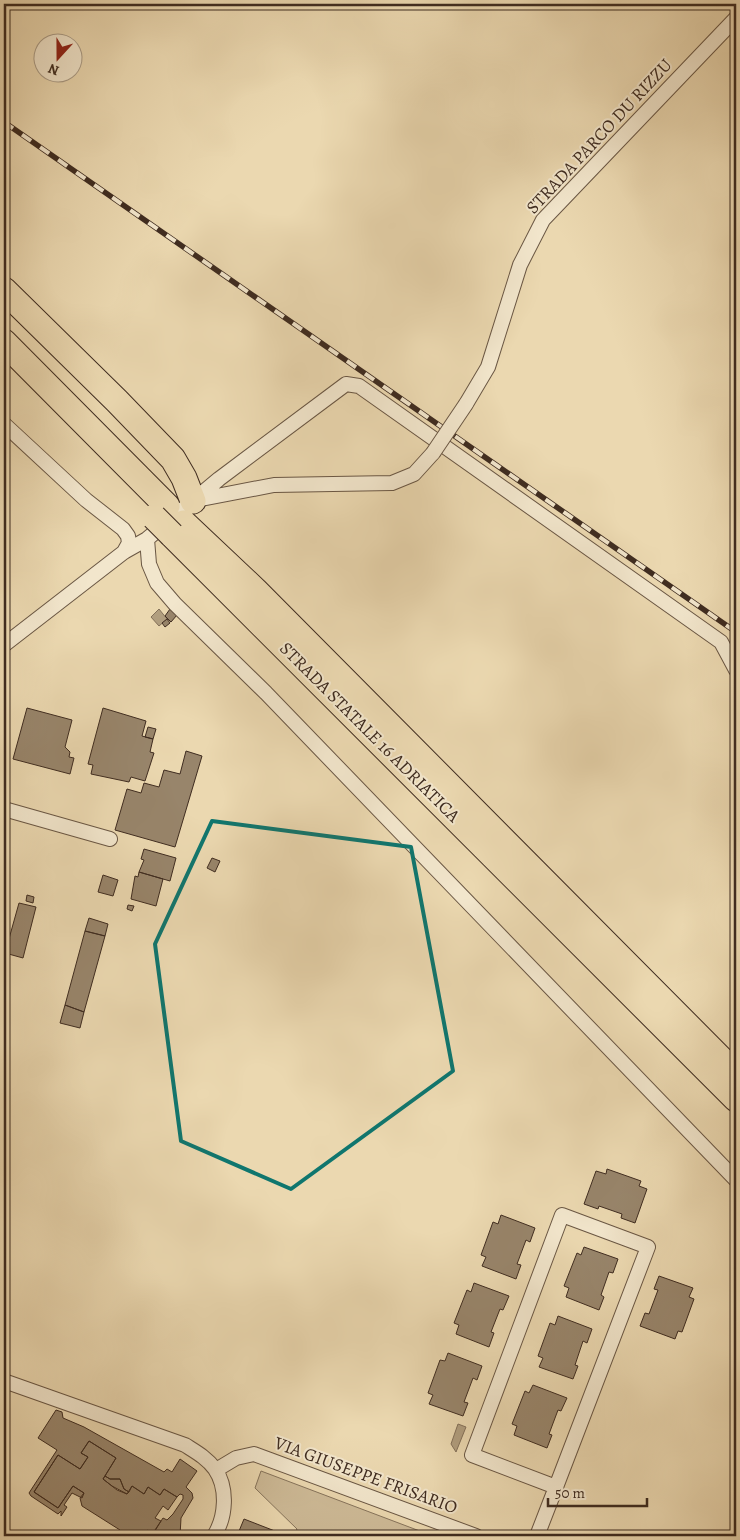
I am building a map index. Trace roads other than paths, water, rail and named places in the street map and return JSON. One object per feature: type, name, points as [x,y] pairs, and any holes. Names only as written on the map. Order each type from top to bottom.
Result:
[{"type":"highway","points":[[4,290],[173,459],[184,478],[169,520]]},
{"type":"highway","name":"STRADA STATALE 16 ADRIATICA","points":[[4,342],[169,520],[736,1099]]},
{"type":"highway","name":"STRADA STATALE 16 ADRIATICA","points":[[4,366],[169,520],[255,590],[736,1074]]},
{"type":"street","name":"STRADA PARCO DU RIZZU","points":[[169,520],[274,485],[392,483],[414,474],[433,452],[466,404],[488,367],[520,265],[544,220],[736,18]]},
{"type":"street","points":[[4,646],[124,552],[169,520],[346,384],[359,386],[721,642],[736,670]]},
{"type":"street","points":[[4,424],[86,500],[123,529],[128,536],[129,543],[124,552]]},
{"type":"street","points":[[169,520],[149,564],[156,583],[293,720],[736,1180]]},
{"type":"street","points":[[4,809],[110,839]]},
{"type":"street","points":[[537,1536],[556,1487],[648,1247],[562,1215],[472,1455],[556,1487]]},
{"type":"street","points":[[4,1381],[184,1445],[203,1456],[216,1470],[223,1495],[224,1510],[214,1536]]},
{"type":"street","name":"VIA GIUSEPPE FRISARIO","points":[[216,1470],[236,1458],[254,1454],[476,1536]]},
{"type":"railway","points":[[4,122],[736,632]]}]
